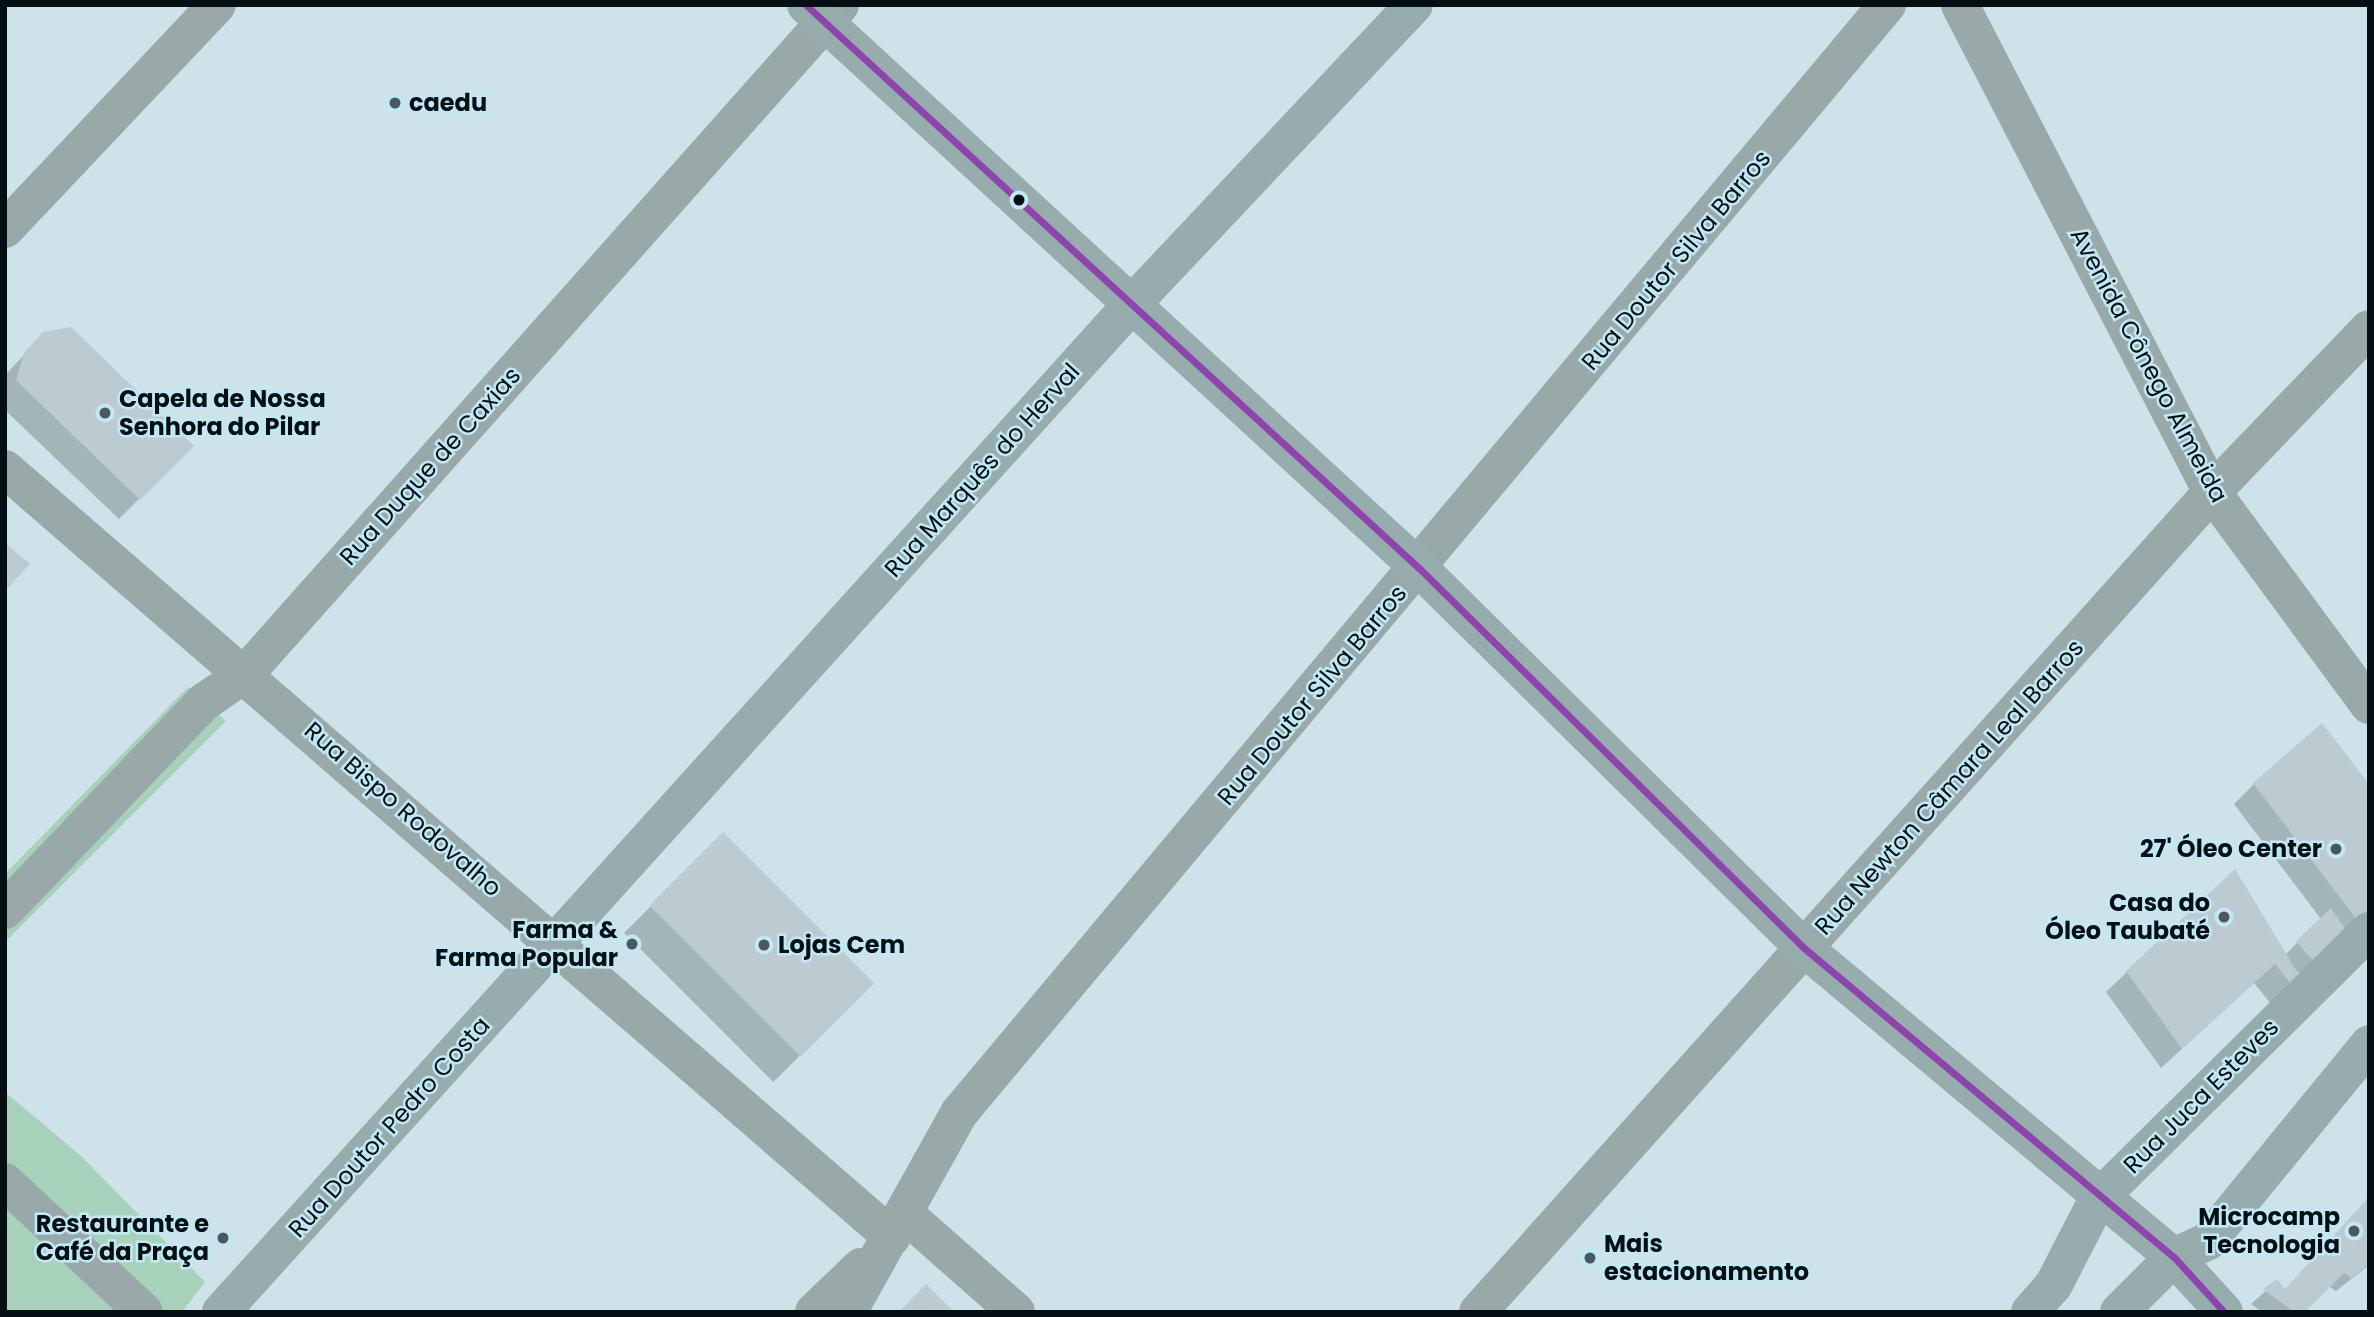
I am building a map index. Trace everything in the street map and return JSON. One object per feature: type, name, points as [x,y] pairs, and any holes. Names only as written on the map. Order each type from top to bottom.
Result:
[{"type":"main road","name":"Rua Marquês do Herval","points":[[557,942],[1132,304],[1414,5]]},
{"type":"main road","points":[[824,11],[1132,304],[1419,568],[1804,948],[2098,1199],[2174,1257],[2224,1312]]},
{"type":"main road","name":"Rua Juca Esteves","points":[[2030,1312],[2053,1286],[2098,1199],[2369,931]]},
{"type":"main road","name":"Rua Doutor Pedro Costa","points":[[220,1312],[557,942]]},
{"type":"main road","points":[[2119,1312],[2174,1257],[2208,1241],[2369,1044]]},
{"type":"street","points":[[5,229],[217,5]]},
{"type":"street","name":"Rua Doutor Silva Barros","points":[[848,1312],[960,1112],[1419,568],[1887,5]]},
{"type":"street","name":"Avenida Cônego Almeida","points":[[1960,5],[2212,492],[2369,705]]},
{"type":"street","name":"Rua Duque de Caxias","points":[[5,910],[204,702],[246,673],[824,11]]},
{"type":"street","name":"Rua Newton Câmara Leal Barros","points":[[1478,1312],[2212,492],[2369,329]]},
{"type":"street","name":"Rua Bispo Rodovalho","points":[[5,469],[557,942],[899,1225],[1016,1312]]},
{"type":"street","points":[[5,1182],[144,1312]]},
{"type":"street","points":[[814,1312],[899,1225]]},
{"type":"green space","points":[[188,687],[226,721],[5,942],[5,874]]},
{"type":"green space","points":[[5,1092],[81,1156],[205,1282],[182,1312],[5,1312]]},
{"type":"building","name":"Capela de Nossa Senhora do Pilar","points":[[71,327],[194,446],[140,500],[16,380],[24,353],[43,332]]},
{"type":"building","points":[[5,543],[30,564],[5,591]]},
{"type":"building","name":"27' Óleo Center","points":[[2322,723],[2369,784],[2369,914],[2360,924],[2253,783]]},
{"type":"building","name":"Lojas Cem","points":[[723,832],[874,983],[801,1057],[649,906]]},
{"type":"building","name":"Casa do Óleo Taubaté","points":[[2235,869],[2302,980],[2292,985],[2275,964],[2182,1049],[2126,971]]},
{"type":"building","points":[[2331,908],[2354,942],[2322,971],[2296,941]]},
{"type":"building","name":"Microcamp Tecnologia","points":[[2369,1197],[2369,1264],[2351,1278],[2344,1273],[2305,1312],[2294,1312],[2263,1289],[2277,1279],[2285,1289]]},
{"type":"building","points":[[926,1284],[954,1312],[899,1312]]},
{"type":"transit line","points":[[806,5],[1419,568],[1804,948],[2174,1257],[2224,1312]]},
{"type":"place","name":"caedu","points":[[395,103]]},
{"type":"place","name":"Capela de Nossa Senhora do Pilar","points":[[105,413]]},
{"type":"place","name":"27' Óleo Center","points":[[2336,849]]},
{"type":"place","name":"Casa do Óleo Taubaté","points":[[2224,917]]},
{"type":"place","name":"Farma & Farma Popular","points":[[632,944]]},
{"type":"place","name":"Lojas Cem","points":[[764,945]]},
{"type":"place","name":"Microcamp Tecnologia","points":[[2354,1231]]},
{"type":"place","name":"Restaurante e Café da Praça","points":[[223,1238]]},
{"type":"place","name":"Mais estacionamento","points":[[1590,1258]]}]
